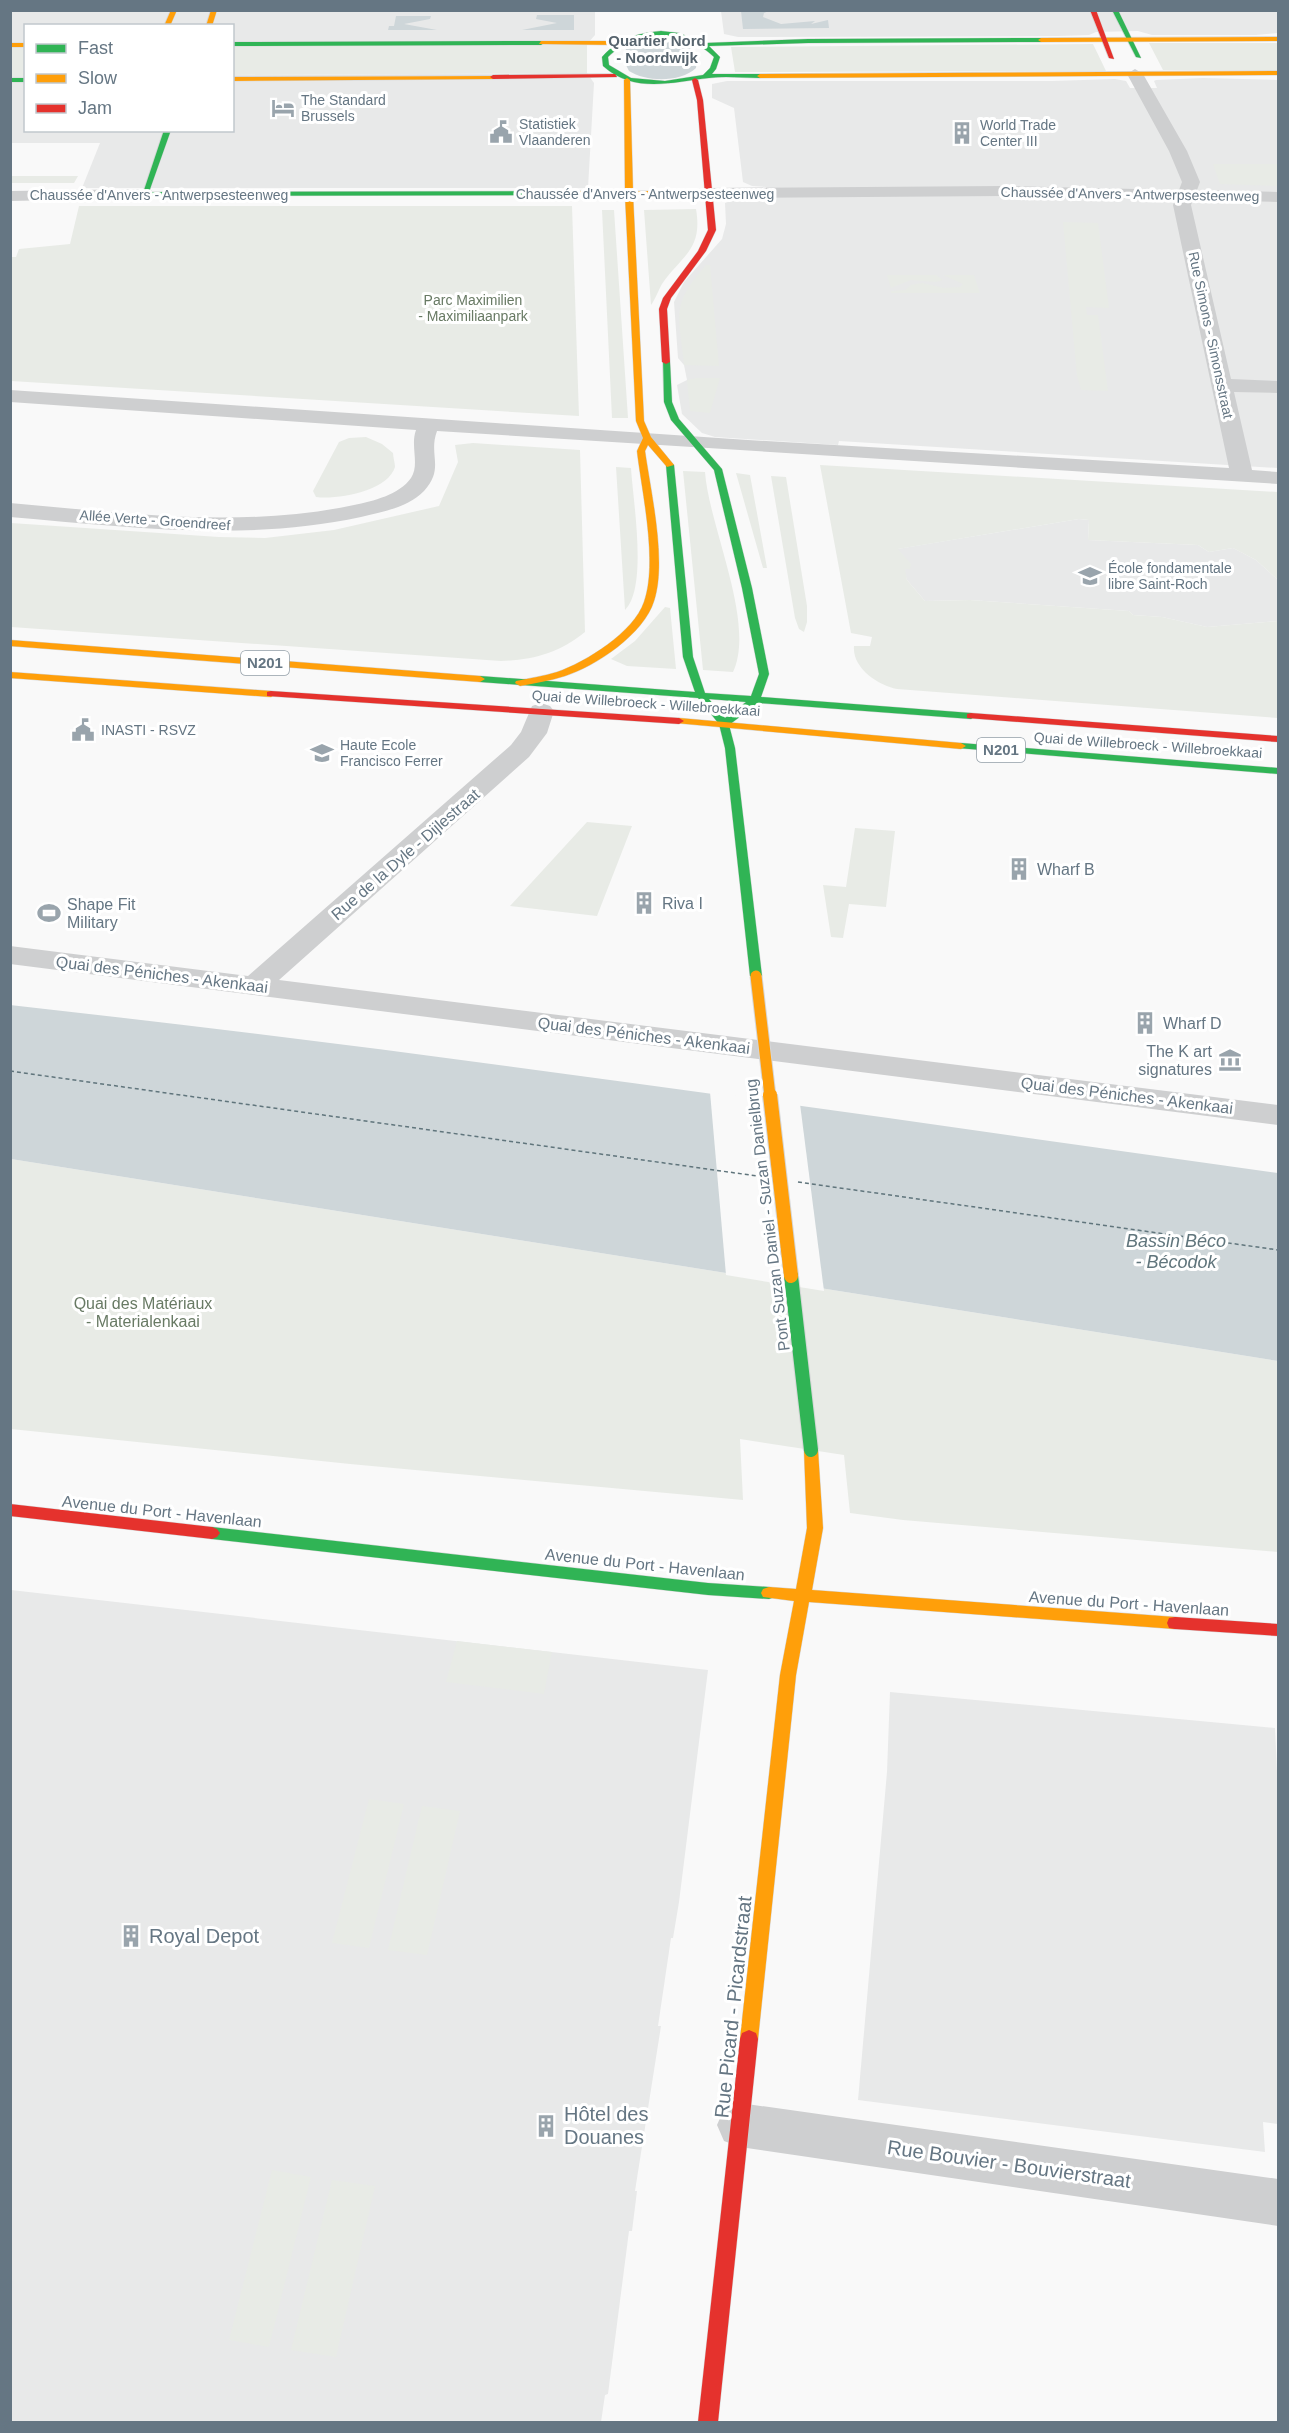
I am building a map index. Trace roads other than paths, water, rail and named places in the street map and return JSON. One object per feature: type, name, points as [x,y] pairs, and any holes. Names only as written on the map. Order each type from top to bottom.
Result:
[{"type":"street","points":[[168,24],[174,10]]},
{"type":"street","points":[[1093,10],[1104,32],[1103,39],[1116,67],[1121,71],[1135,74],[1142,71],[1144,67],[1115,10]]},
{"type":"street","points":[[234,44],[617,43],[633,37],[657,34],[692,38],[708,44],[1278,39]]},
{"type":"street","points":[[617,43],[607,52],[604,61],[621,78],[640,420],[647,438],[671,466],[691,671],[701,696],[724,724],[754,700],[764,674],[747,588],[718,469],[675,420],[668,402],[663,309],[670,288],[709,239],[712,224],[700,79]]},
{"type":"street","points":[[700,79],[713,69],[717,61],[715,52],[708,44]]},
{"type":"street","points":[[234,79],[621,78],[654,84],[700,79],[1278,73]]},
{"type":"street","name":"Rue Simons - Simonsstraat","points":[[1135,74],[1178,151],[1191,182],[1182,205],[1242,476]]},
{"type":"street","points":[[145,194],[167,132]]},
{"type":"street","name":"Chaussée d'Anvers - Antwerpsesteenweg","points":[[10,196],[1002,191],[1278,197]]},
{"type":"street","points":[[1222,385],[1278,387]]},
{"type":"street","points":[[10,396],[1278,478]]},
{"type":"street","name":"Allée Verte - Groendreef","points":[[10,510],[222,525],[299,522],[350,513],[391,502],[418,484],[426,471],[427,458],[423,443],[429,423]]},
{"type":"street","points":[[520,682],[562,674],[600,653],[635,622],[649,603],[652,571],[641,451],[647,438]]},
{"type":"street","name":"Quai de Willebroeck - Willebroekkaai","points":[[10,643],[1278,739]]},
{"type":"street","name":"Quai de Willebroeck - Willebroekkaai","points":[[10,675],[724,724],[864,739],[1278,771]]},
{"type":"street","name":"Rue de la Dyle - Dijlestraat","points":[[254,986],[520,752],[534,733],[541,711]]},
{"type":"street","name":"Pont Suzan Daniel - Suzan Danielbrug","points":[[724,724],[733,767],[811,1450],[815,1528],[802,1596]]},
{"type":"street","name":"Quai des Péniches - Akenkaai","points":[[10,955],[1278,1115]]},
{"type":"street","name":"Avenue du Port - Havenlaan","points":[[10,1510],[708,1589],[1278,1630]]},
{"type":"street","name":"Rue Picard - Picardstraat","points":[[708,2422],[788,1675],[802,1596]]},
{"type":"street","name":"Rue Bouvier - Bouvierstraat","points":[[740,2125],[1278,2202]]},
{"type":"water","points":[[741,11],[769,11],[764,13],[763,17],[781,24],[815,21],[811,24],[828,20],[829,28],[743,29]]},
{"type":"water","points":[[537,15],[574,15],[574,30],[522,30],[557,23],[536,19]]},
{"type":"water","points":[[396,16],[431,16],[430,19],[404,24],[437,30],[388,30],[389,26],[394,26]]},
{"type":"water","points":[[659,41],[687,44],[695,52],[696,68],[681,76],[663,79],[644,77],[629,71],[623,59],[626,49],[637,43]]},
{"type":"water","name":"Bassin Béco - Bécodok","points":[[10,1005],[486,1063],[1278,1173],[1278,1361],[11,1159]]},
{"type":"place","name":"The Standard Brussels","points":[[283,108]]},
{"type":"place","name":"Statistiek Vlaanderen","points":[[501,132]]},
{"type":"place","name":"World Trade Center III","points":[[962,133]]},
{"type":"place","name":"École fondamentale libre Saint-Roch","points":[[1090,576]]},
{"type":"place","name":"INASTI - RSVZ","points":[[83,730]]},
{"type":"place","name":"Haute Ecole Francisco Ferrer","points":[[322,753]]},
{"type":"place","name":"Wharf B","points":[[1019,869]]},
{"type":"place","name":"Riva I","points":[[644,903]]},
{"type":"place","name":"Shape Fit Military","points":[[49,913]]},
{"type":"place","name":"Wharf D","points":[[1145,1023]]},
{"type":"place","name":"The K art signatures","points":[[1230,1060]]},
{"type":"place","name":"Royal Depot","points":[[131,1936]]},
{"type":"place","name":"Hôtel des Douanes","points":[[546,2126]]},
{"type":"district","name":"Quartier Nord - Noordwijk","points":[[657,50]]},
{"type":"park label","name":"Parc Maximilien - Maximiliaanpark","points":[[473,308]]},
{"type":"park label","name":"Quai des Matériaux - Materialenkaai","points":[[143,1312]]}]
